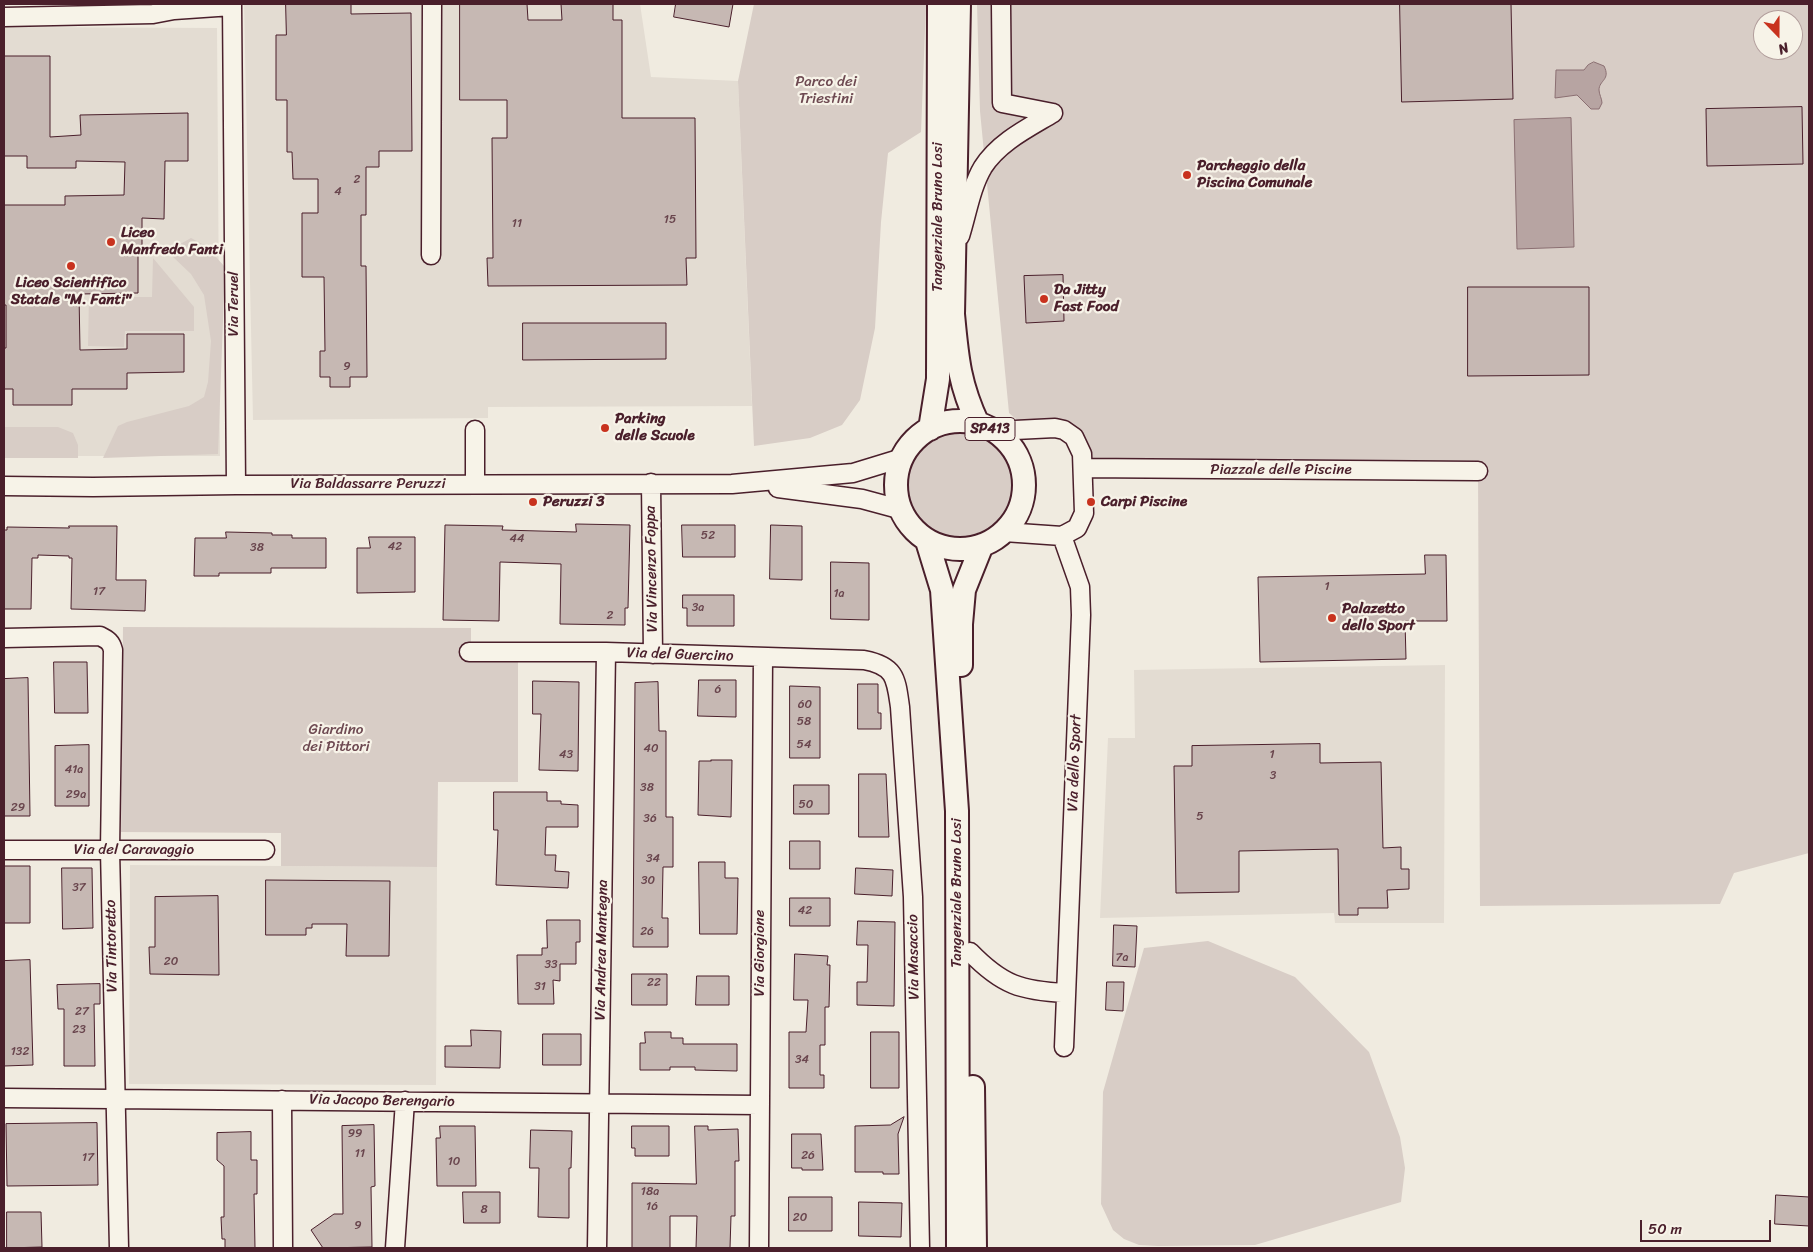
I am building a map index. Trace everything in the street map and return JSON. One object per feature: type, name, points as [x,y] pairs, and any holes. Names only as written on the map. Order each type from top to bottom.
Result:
[{"type":"main road","name":"Tangenziale Bruno Losi","points":[[930,429],[938,379],[939,4]]},
{"type":"main road","name":"Tangenziale Bruno Losi","points":[[959,4],[954,257],[956,355],[967,400],[986,427]]},
{"type":"main road","name":"SP413","points":[[959,421],[986,427],[1008,442],[1018,459],[1024,478],[1023,498],[1016,516],[1004,532],[982,545],[968,549],[948,549],[927,541],[909,526],[899,509],[895,489],[897,469],[905,451],[924,432],[941,424],[959,421]]},
{"type":"main road","name":"Tangenziale Bruno Losi","points":[[927,541],[942,590],[957,811],[958,1248]]},
{"type":"main road","name":"Tangenziale Bruno Losi","points":[[975,1248],[969,813],[961,695],[961,624],[964,590],[982,545]]},
{"type":"street","points":[[431,255],[432,4]]},
{"type":"street","points":[[954,257],[976,183],[984,166],[1009,140],[1053,113],[1002,103],[1001,4]]},
{"type":"street","points":[[4,17],[153,14],[174,10],[232,5]]},
{"type":"street","name":"Via Teruel","points":[[232,5],[236,485]]},
{"type":"street","points":[[986,427],[1055,428],[1064,430],[1074,437],[1082,454],[1084,513],[1078,528],[1062,536],[1004,532]]},
{"type":"street","points":[[475,430],[475,484]]},
{"type":"street","name":"Via Baldassarre Peruzzi","points":[[732,484],[853,473],[902,458]]},
{"type":"street","name":"Piazzale delle Piscine","points":[[1083,468],[1478,471]]},
{"type":"street","name":"Via Vincenzo Foppa","points":[[651,483],[653,654]]},
{"type":"street","name":"Via Baldassarre Peruzzi","points":[[4,486],[732,484],[862,499],[899,509]]},
{"type":"street","name":"Via dello Sport","points":[[1062,536],[1080,587],[1081,615],[1064,1047]]},
{"type":"street","name":"Via Tintoretto","points":[[4,638],[100,636],[112,644],[114,657],[110,850],[119,1248]]},
{"type":"street","name":"Via del Guercino","points":[[469,652],[606,652],[864,660],[878,663],[888,669]]},
{"type":"street","name":"Via Andrea Mantegna","points":[[597,1248],[606,652]]},
{"type":"street","name":"Via Giorgione","points":[[759,1248],[763,658]]},
{"type":"street","name":"Via Masaccio","points":[[888,669],[896,680],[900,707],[914,896],[920,1248]]},
{"type":"street","name":"Via del Caravaggio","points":[[4,850],[265,850]]},
{"type":"street","points":[[970,952],[985,968],[999,978],[1018,987],[1038,992],[1066,993]]},
{"type":"street","name":"Via Jacopo Berengario","points":[[4,1098],[759,1104]]},
{"type":"street","points":[[282,1100],[283,1248]]},
{"type":"street","points":[[395,1248],[405,1102]]},
{"type":"shaded area","points":[[244,4],[640,4],[651,77],[738,81],[752,406],[488,407],[488,418],[253,420]]},
{"type":"shaded area","name":"Liceo Manfredo Fanti","points":[[4,27],[217,28],[220,456],[4,456]]},
{"type":"shaded area","points":[[1594,62],[1604,66],[1606,71],[1599,92],[1602,103],[1599,109],[1591,109],[1577,95],[1555,98],[1556,70],[1584,70]]},
{"type":"shaded area","points":[[1571,118],[1574,247],[1517,249],[1514,120]]},
{"type":"shaded area","points":[[1445,665],[1444,923],[1335,923],[1334,913],[1100,918],[1108,738],[1135,738],[1134,670]]},
{"type":"shaded area","points":[[130,865],[437,867],[436,1085],[129,1084]]},
{"type":"green space","name":"Parco dei Triestini","points":[[754,4],[926,4],[921,132],[888,153],[881,222],[875,328],[860,400],[842,425],[810,438],[754,446],[738,81]]},
{"type":"green space","points":[[977,4],[1809,4],[1809,853],[1734,873],[1720,904],[1480,906],[1478,471],[1089,462],[1074,429],[1028,429],[1009,413],[980,111]]},
{"type":"green space","points":[[191,238],[206,246],[225,267],[218,454],[103,458],[118,426],[189,406],[204,397],[208,382],[211,341],[204,295],[191,274],[172,256],[173,248]]},
{"type":"green space","points":[[153,258],[194,307],[194,331],[125,331],[124,347],[88,346],[89,297],[152,297]]},
{"type":"green space","points":[[4,427],[58,427],[73,433],[78,445],[78,458],[4,458]]},
{"type":"green space","points":[[960,433],[980,437],[997,448],[1008,465],[1012,485],[1008,505],[997,522],[980,533],[960,537],[940,533],[923,522],[912,505],[908,485],[912,465],[923,448],[940,437]]},
{"type":"green space","name":"Giardino dei Pittori","points":[[123,627],[471,628],[471,659],[518,659],[518,782],[438,782],[437,867],[281,866],[281,833],[121,832]]},
{"type":"green space","points":[[1208,941],[1295,977],[1369,1052],[1400,1137],[1405,1168],[1401,1202],[1255,1245],[1139,1245],[1124,1239],[1113,1230],[1101,1204],[1103,1092],[1144,948]]},
{"type":"building","points":[[286,4],[351,4],[351,14],[411,13],[412,151],[379,151],[379,167],[366,167],[366,215],[361,215],[361,266],[366,266],[367,377],[350,377],[350,387],[330,387],[330,377],[320,377],[320,351],[325,351],[324,277],[302,277],[302,213],[318,213],[318,179],[293,179],[292,152],[287,152],[287,100],[276,100],[276,35],[286,35]]},
{"type":"building","points":[[460,4],[527,4],[528,20],[562,20],[561,4],[613,4],[613,20],[622,20],[622,118],[695,118],[696,258],[686,258],[687,285],[488,286],[487,258],[493,258],[492,138],[507,138],[507,100],[460,100]]},
{"type":"building","points":[[676,4],[733,4],[729,27],[674,17]]},
{"type":"building","points":[[1400,4],[1511,4],[1513,99],[1402,102]]},
{"type":"building","name":"Liceo Scientifico Statale \"M. Fanti\"","points":[[4,56],[50,56],[50,137],[81,135],[80,115],[188,113],[188,161],[165,161],[164,219],[142,218],[142,249],[138,249],[138,293],[79,294],[80,350],[127,349],[127,334],[184,334],[184,372],[127,373],[127,389],[72,389],[72,405],[13,405],[13,389],[4,389],[6,305],[4,305],[4,205],[65,205],[65,196],[124,195],[125,162],[76,161],[76,168],[27,168],[27,156],[4,156]]},
{"type":"building","points":[[1802,107],[1803,164],[1707,166],[1706,109]]},
{"type":"building","name":"Da Jitty Fast Food","points":[[1063,275],[1064,321],[1026,323],[1024,276]]},
{"type":"building","points":[[1468,287],[1589,287],[1589,375],[1468,376]]},
{"type":"building","points":[[523,323],[666,323],[666,359],[523,360]]},
{"type":"building","points":[[576,524],[630,525],[628,608],[625,608],[625,625],[560,624],[561,564],[500,562],[499,621],[443,620],[445,525],[503,526],[502,530],[576,532]]},
{"type":"building","points":[[682,525],[735,525],[735,557],[683,557]]},
{"type":"building","points":[[771,525],[802,526],[802,580],[770,579]]},
{"type":"building","points":[[69,526],[117,526],[116,580],[146,580],[145,611],[71,609],[72,558],[69,558],[69,556],[38,555],[38,558],[32,558],[31,609],[4,609],[4,530],[7,530],[7,527],[69,528]]},
{"type":"building","points":[[226,532],[272,533],[272,535],[292,535],[292,538],[326,538],[326,568],[271,568],[271,573],[219,573],[219,576],[194,576],[195,538],[226,538]]},
{"type":"building","points":[[369,537],[415,537],[415,592],[357,593],[357,548],[370,548]]},
{"type":"building","name":"Palazetto dello Sport","points":[[1425,555],[1446,555],[1447,621],[1405,621],[1406,659],[1260,662],[1258,577],[1425,574]]},
{"type":"building","points":[[831,562],[869,563],[869,620],[831,619]]},
{"type":"building","points":[[683,595],[734,595],[734,626],[687,626],[687,608],[683,608]]},
{"type":"building","points":[[54,662],[87,662],[88,713],[55,713]]},
{"type":"building","points":[[28,678],[30,816],[4,816],[4,679]]},
{"type":"building","points":[[699,680],[736,680],[736,717],[698,716]]},
{"type":"building","points":[[533,681],[579,682],[578,771],[539,770],[541,714],[533,714]]},
{"type":"building","points":[[658,682],[659,731],[666,731],[666,817],[673,817],[673,867],[663,867],[662,918],[668,918],[668,947],[633,947],[635,683]]},
{"type":"building","points":[[858,684],[878,684],[878,713],[881,713],[881,729],[858,729]]},
{"type":"building","points":[[790,686],[820,687],[820,758],[790,758]]},
{"type":"building","points":[[1320,744],[1320,763],[1381,762],[1383,848],[1401,847],[1401,869],[1409,869],[1409,889],[1387,890],[1388,908],[1358,908],[1358,915],[1339,915],[1338,849],[1239,851],[1239,892],[1176,893],[1174,766],[1192,766],[1192,746]]},
{"type":"building","points":[[89,745],[89,806],[55,806],[55,746]]},
{"type":"building","points":[[732,760],[731,817],[698,815],[699,761]]},
{"type":"building","points":[[859,774],[886,774],[889,837],[859,837]]},
{"type":"building","points":[[794,785],[829,785],[829,814],[794,814]]},
{"type":"building","points":[[494,792],[547,792],[547,801],[561,801],[561,804],[578,805],[578,827],[546,827],[545,855],[556,855],[555,871],[569,872],[568,888],[496,885],[498,830],[494,830]]},
{"type":"building","points":[[790,841],[820,841],[820,869],[790,869]]},
{"type":"building","points":[[699,862],[725,862],[725,878],[738,878],[737,934],[700,934]]},
{"type":"building","points":[[4,866],[30,866],[30,923],[4,923]]},
{"type":"building","points":[[62,868],[92,868],[93,928],[63,929]]},
{"type":"building","points":[[856,868],[893,870],[892,896],[855,894]]},
{"type":"building","points":[[266,880],[390,881],[389,956],[346,956],[347,924],[312,924],[312,928],[306,928],[306,935],[266,935]]},
{"type":"building","points":[[218,896],[219,975],[150,974],[149,947],[155,947],[155,897]]},
{"type":"building","points":[[790,898],[830,898],[830,926],[790,926]]},
{"type":"building","points":[[547,920],[580,920],[580,942],[576,942],[576,964],[560,964],[560,981],[553,980],[554,1004],[518,1004],[517,955],[542,955],[542,948],[547,948]]},
{"type":"building","points":[[858,921],[895,922],[894,1006],[857,1005],[857,982],[867,982],[868,945],[857,945]]},
{"type":"building","points":[[1114,925],[1137,926],[1135,967],[1113,966]]},
{"type":"building","points":[[795,954],[828,956],[827,965],[830,965],[829,1007],[825,1007],[825,1045],[820,1045],[820,1075],[824,1075],[824,1088],[789,1088],[789,1032],[806,1032],[808,1000],[794,1000]]},
{"type":"building","points":[[30,960],[33,1065],[4,1066],[4,961]]},
{"type":"building","points":[[632,974],[667,974],[667,1005],[632,1005]]},
{"type":"building","points":[[697,976],[729,976],[729,1005],[696,1005]]},
{"type":"building","points":[[1107,982],[1124,982],[1123,1011],[1106,1010]]},
{"type":"building","points":[[100,984],[100,1004],[94,1004],[95,1066],[64,1066],[64,1009],[58,1009],[57,985]]},
{"type":"building","points":[[471,1030],[501,1031],[500,1068],[445,1067],[445,1046],[471,1046]]},
{"type":"building","points":[[645,1032],[671,1032],[671,1038],[683,1038],[683,1044],[737,1044],[737,1071],[695,1070],[695,1067],[670,1067],[670,1070],[640,1070],[640,1043],[645,1043]]},
{"type":"building","points":[[871,1032],[899,1032],[899,1088],[871,1088]]},
{"type":"building","points":[[543,1034],[581,1034],[581,1065],[543,1065]]},
{"type":"building","points":[[904,1117],[898,1134],[899,1174],[855,1172],[855,1126],[890,1125]]},
{"type":"building","points":[[97,1123],[98,1185],[7,1186],[6,1124]]},
{"type":"building","points":[[374,1125],[375,1186],[371,1187],[372,1247],[323,1248],[311,1230],[334,1214],[343,1214],[342,1126]]},
{"type":"building","points":[[440,1126],[475,1126],[476,1186],[437,1186],[436,1138],[440,1138]]},
{"type":"building","points":[[632,1126],[669,1126],[669,1156],[635,1156],[635,1148],[632,1148]]},
{"type":"building","points":[[695,1126],[708,1126],[708,1130],[738,1129],[739,1161],[735,1161],[735,1216],[731,1216],[730,1248],[696,1248],[697,1216],[670,1216],[670,1248],[632,1248],[632,1183],[696,1184]]},
{"type":"building","points":[[531,1130],[572,1131],[571,1168],[569,1168],[569,1218],[538,1217],[539,1168],[530,1168]]},
{"type":"building","points":[[251,1132],[251,1160],[257,1160],[257,1194],[254,1194],[255,1248],[225,1248],[225,1239],[222,1239],[221,1217],[224,1217],[224,1166],[217,1160],[217,1133]]},
{"type":"building","points":[[792,1134],[821,1134],[823,1170],[792,1168]]},
{"type":"building","points":[[463,1192],[500,1192],[500,1223],[464,1223]]},
{"type":"building","points":[[1776,1195],[1809,1197],[1809,1226],[1775,1224]]},
{"type":"building","points":[[789,1197],[832,1197],[832,1231],[789,1231]]},
{"type":"building","points":[[859,1202],[902,1203],[901,1237],[859,1236]]},
{"type":"building","points":[[7,1212],[41,1212],[42,1247],[7,1248]]},
{"type":"place","name":"Parcheggio della Piscina Comunale","points":[[1187,175]]},
{"type":"place","name":"Liceo Manfredo Fanti","points":[[111,242]]},
{"type":"place","name":"Liceo Scientifico Statale \"M. Fanti\"","points":[[71,266]]},
{"type":"place","name":"Da Jitty Fast Food","points":[[1044,299]]},
{"type":"place","name":"Parking delle Scuole","points":[[605,428]]},
{"type":"place","name":"Peruzzi 3","points":[[533,502]]},
{"type":"place","name":"Carpi Piscine","points":[[1091,502]]},
{"type":"place","name":"Palazetto dello Sport","points":[[1332,618]]}]
